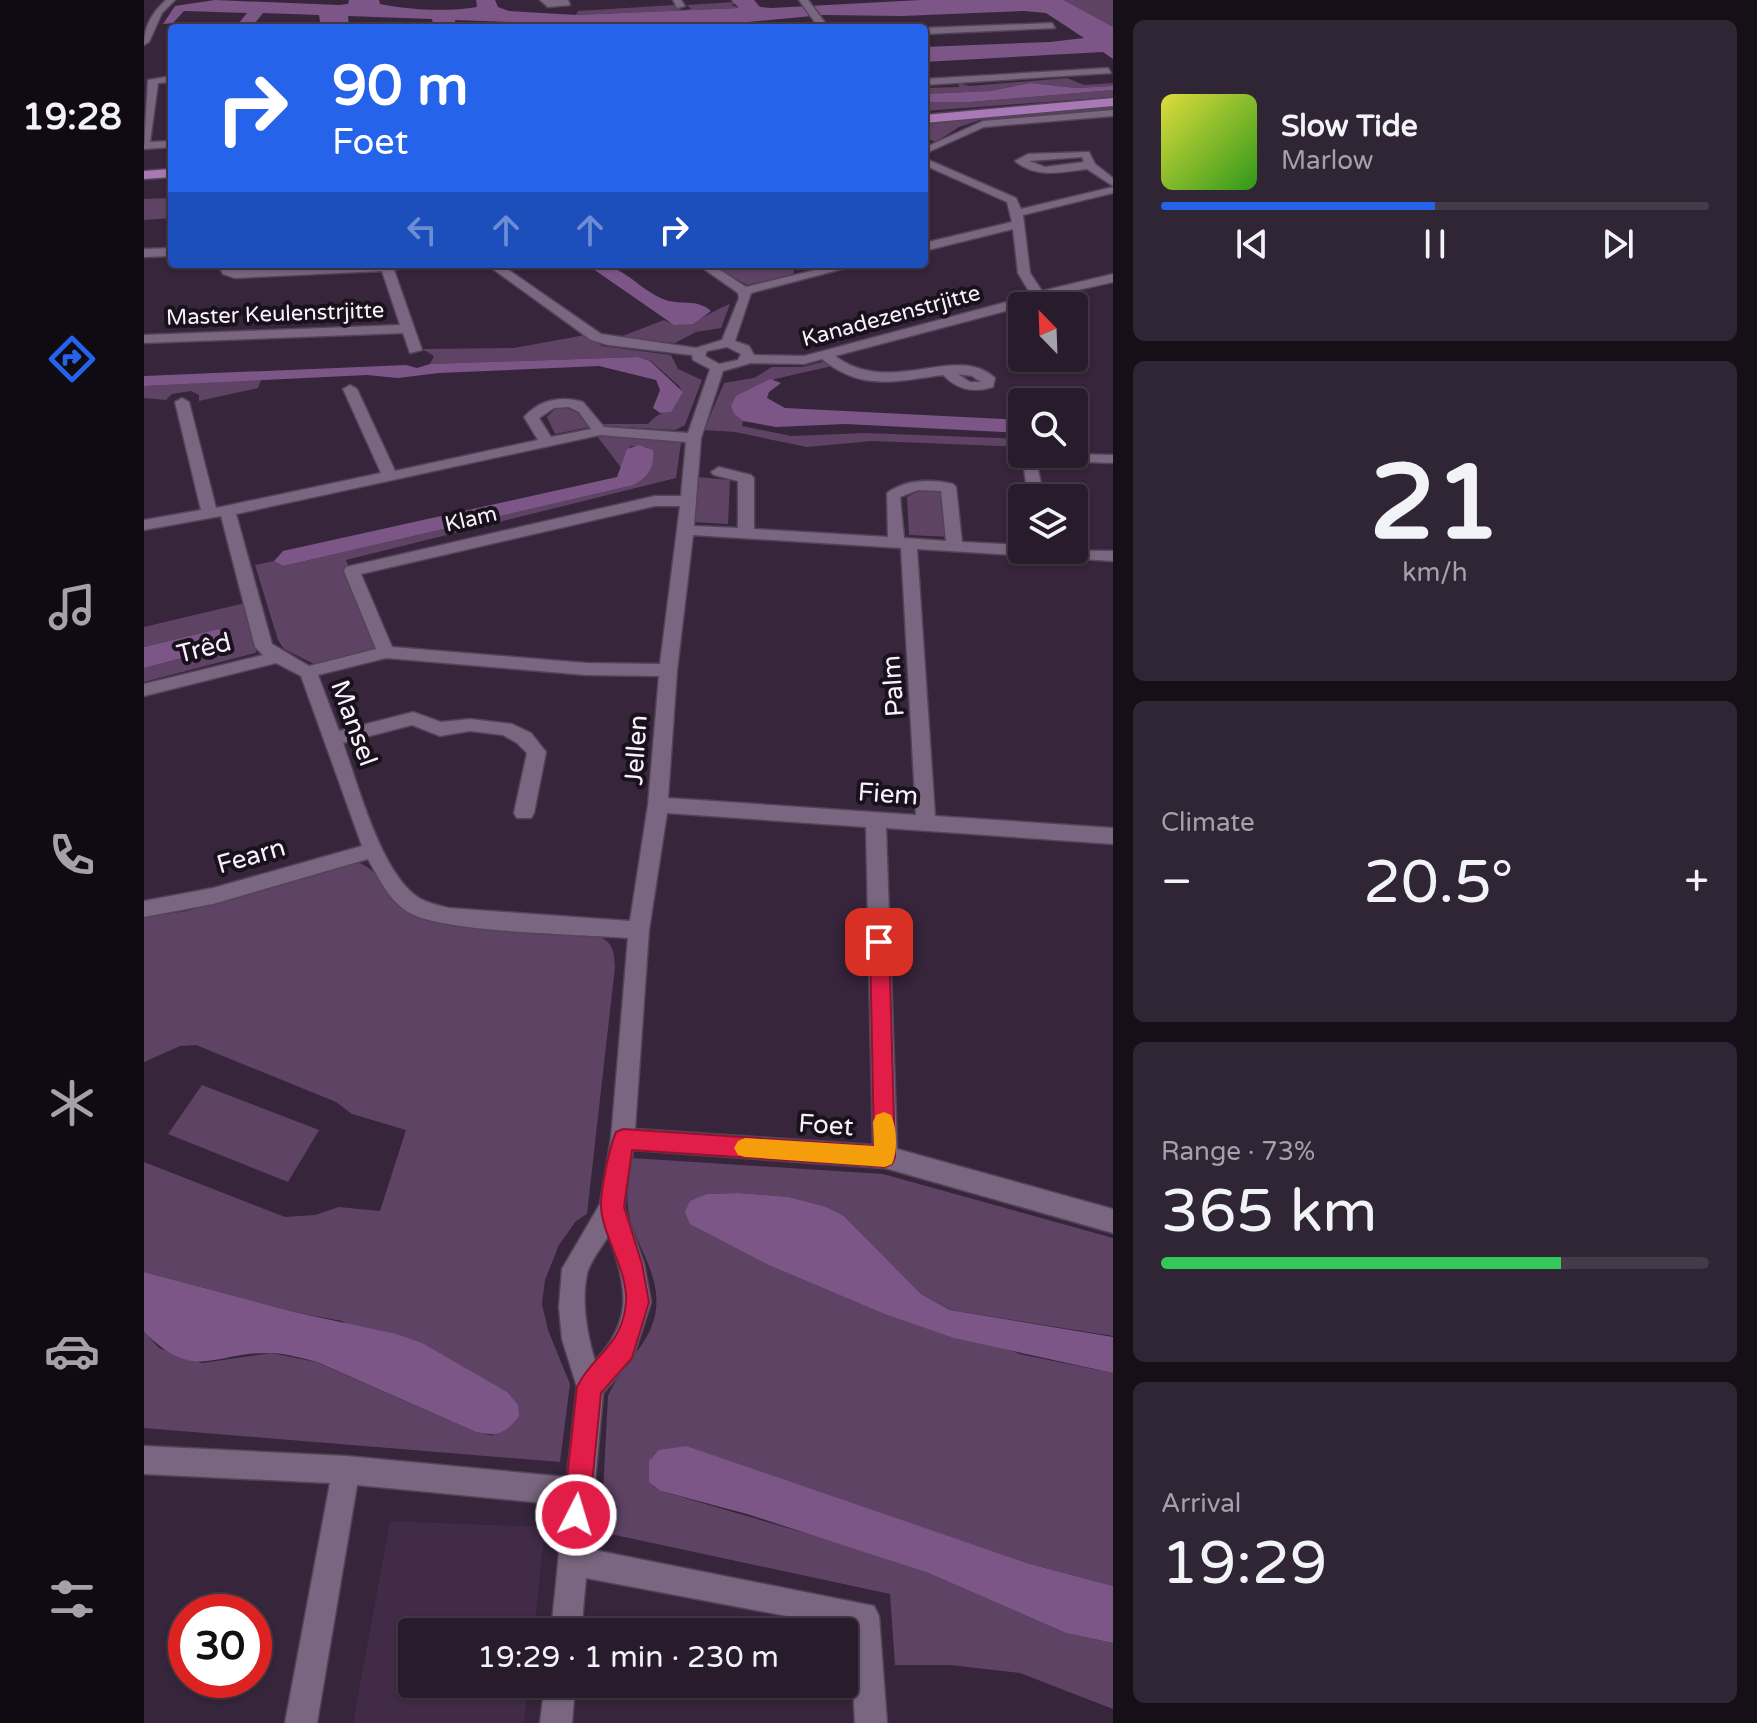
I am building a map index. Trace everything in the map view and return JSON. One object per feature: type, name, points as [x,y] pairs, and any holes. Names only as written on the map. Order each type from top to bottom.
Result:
[{"type":"main road","points":[[928,116],[1113,102]]},
{"type":"main road","points":[[144,175],[168,173]]},
{"type":"street","points":[[144,42],[158,12],[171,0]]},
{"type":"street","points":[[544,0],[546,4],[556,6],[565,5],[564,0]]},
{"type":"street","points":[[804,1],[821,24]]},
{"type":"street","points":[[928,31],[1052,26]]},
{"type":"street","points":[[928,82],[1108,71]]},
{"type":"street","points":[[148,79],[144,146],[168,144]]},
{"type":"street","points":[[928,150],[946,145],[961,133],[983,124],[1113,113]]},
{"type":"street","points":[[1089,165],[1085,154],[1075,153],[1028,157],[1021,161],[1032,169],[1042,171],[1089,165],[1113,183]]},
{"type":"street","points":[[928,163],[1007,196],[1014,202],[1024,273],[1036,292]]},
{"type":"street","points":[[928,246],[1113,190]]},
{"type":"street","points":[[144,253],[168,252]]},
{"type":"street","points":[[226,268],[235,274],[349,268]]},
{"type":"street","name":"Master Keulenstrjitte","points":[[388,268],[415,350]]},
{"type":"street","points":[[498,268],[596,337],[698,352],[709,344],[728,343],[744,349],[747,359]]},
{"type":"street","points":[[713,268],[744,291],[745,298],[728,343]]},
{"type":"street","points":[[800,268],[810,275]]},
{"type":"street","points":[[744,291],[839,268]]},
{"type":"street","name":"Kanadezenstrjitte","points":[[1059,292],[1113,278]]},
{"type":"street","name":"Kanadezenstrjitte","points":[[717,368],[736,367],[747,359],[790,361],[825,355],[1008,306]]},
{"type":"street","name":"Master Keulenstrjitte","points":[[144,339],[407,329]]},
{"type":"street","points":[[698,352],[702,362],[717,368]]},
{"type":"street","points":[[825,355],[839,367],[859,376],[910,376],[947,371]]},
{"type":"street","name":"Jellen","points":[[612,1207],[623,1139],[639,930],[658,805],[668,670],[694,438],[717,368]]},
{"type":"street","points":[[350,389],[390,477]]},
{"type":"street","points":[[182,402],[264,647],[277,657]]},
{"type":"street","points":[[547,443],[531,417],[541,407],[565,402],[582,407],[600,431]]},
{"type":"street","points":[[144,525],[390,477],[600,431],[694,438]]},
{"type":"street","points":[[1033,484],[1028,455],[1113,459]]},
{"type":"street","points":[[719,472],[746,478],[746,534]]},
{"type":"street","points":[[903,545],[892,496],[903,486],[947,480],[955,548]]},
{"type":"street","name":"Klam","points":[[386,652],[352,571],[655,501],[688,501]]},
{"type":"street","points":[[686,530],[1008,550]]},
{"type":"street","name":"Palm","points":[[903,545],[926,823]]},
{"type":"street","points":[[1088,554],[1113,556]]},
{"type":"street","points":[[308,672],[386,652],[586,669],[668,670]]},
{"type":"street","name":"Mansel","points":[[277,657],[308,672],[373,850],[393,886],[416,907],[449,916],[639,930]]},
{"type":"street","name":"Trêd","points":[[144,690],[277,657]]},
{"type":"street","points":[[332,739],[413,718],[440,729],[470,725],[506,729],[524,738],[537,752],[524,813]]},
{"type":"street","name":"Fiem","points":[[658,805],[1113,836]]},
{"type":"street","points":[[876,820],[885,1157]]},
{"type":"street","name":"Fearn","points":[[144,909],[213,896],[373,850]]},
{"type":"street","name":"Foet","points":[[623,1139],[885,1157],[1113,1221]]},
{"type":"street","points":[[590,1387],[624,1349],[638,1302],[631,1264],[612,1207]]},
{"type":"street","points":[[567,1618],[590,1387],[575,1339],[572,1307],[575,1269],[612,1207]]},
{"type":"street","points":[[144,1460],[346,1470],[578,1492]]},
{"type":"street","points":[[301,1723],[346,1470]]},
{"type":"street","points":[[573,1561],[864,1616],[871,1723]]},
{"type":"street","points":[[556,1723],[559,1698]]},
{"type":"shaded area","points":[[215,0],[339,5],[348,4],[349,0],[379,0],[380,4],[392,6],[441,10],[477,7],[476,0],[495,0],[498,7],[509,11],[576,15],[739,8],[731,0],[754,0],[760,7],[771,8],[921,0],[1063,0],[1113,27],[1113,59],[1103,52],[928,62],[928,47],[1084,38],[1046,13],[1024,11],[902,16],[823,15],[726,24],[540,24],[455,20],[456,24],[433,24],[432,19],[348,16],[349,24],[320,24],[319,15],[263,13],[254,24],[238,24],[247,13],[184,11],[173,23],[163,24],[175,6]]},
{"type":"shaded area","points":[[1060,0],[1113,0],[1113,29]]},
{"type":"shaded area","points":[[735,4],[731,5],[740,8],[576,15],[578,11],[674,5],[682,10],[691,9],[687,5]]},
{"type":"shaded area","points":[[1067,78],[1084,85],[1113,83],[1113,86],[1076,88],[1030,83],[990,91],[928,94],[928,88],[959,87],[958,83],[970,86]]},
{"type":"shaded area","points":[[1030,83],[1076,88],[1113,86],[1113,90],[970,102],[928,102],[928,94],[990,91]]},
{"type":"shaded area","points":[[1113,90],[1113,97],[928,111],[928,102],[970,102]]},
{"type":"shaded area","points":[[1113,105],[1113,109],[980,120],[959,127],[936,142],[928,139],[928,121]]},
{"type":"shaded area","points":[[168,198],[168,218],[144,220],[144,199]]},
{"type":"shaded area","points":[[592,268],[613,268],[663,299],[694,303],[711,311],[693,324],[674,325]]},
{"type":"shaded area","points":[[718,268],[791,268],[794,271],[793,274],[747,285]]},
{"type":"shaded area","points":[[730,304],[721,328],[696,332],[675,343],[620,337],[664,320],[681,324],[690,322]]},
{"type":"shaded area","points":[[585,335],[602,346],[671,355],[678,369],[702,380],[685,425],[675,430],[602,424],[648,424],[670,410],[678,400],[682,391],[679,386],[651,361],[638,357],[430,364],[434,356],[422,349],[514,348]]},
{"type":"shaded area","points":[[638,357],[650,361],[683,392],[671,412],[660,413],[653,408],[660,390],[656,380],[599,366],[439,373],[398,378],[367,375],[144,386],[144,376],[406,365],[417,368],[430,364]]},
{"type":"shaded area","points":[[826,361],[832,366],[775,379],[735,415],[743,421],[742,426],[791,436],[866,433],[1008,438],[1008,446],[872,441],[807,447],[735,432],[704,430],[724,383],[754,378],[772,367],[802,367]]},
{"type":"shaded area","points":[[770,379],[781,383],[769,392],[767,398],[785,408],[1008,419],[1008,432],[845,424],[776,427],[743,421],[735,415],[731,406],[736,396]]},
{"type":"shaded area","points":[[261,380],[258,388],[199,401],[199,395],[191,391],[172,394],[166,400],[144,398],[144,386]]},
{"type":"shaded area","points":[[566,408],[579,413],[590,427],[555,434],[547,417],[555,409]]},
{"type":"shaded area","points":[[597,436],[676,440],[681,443],[676,478],[346,560],[380,647],[314,664],[284,649],[278,640],[255,565],[274,561],[283,566],[630,486],[647,447],[630,446],[622,469]]},
{"type":"shaded area","points":[[639,445],[653,450],[653,462],[645,476],[630,486],[283,566],[274,561],[283,551],[617,477],[627,449]]},
{"type":"shaded area","points":[[697,477],[730,480],[728,524],[693,522]]},
{"type":"shaded area","points":[[919,491],[946,492],[950,537],[909,535],[907,497]]},
{"type":"shaded area","points":[[245,603],[258,648],[255,653],[144,682],[144,668],[220,648],[218,629],[144,647],[144,627]]},
{"type":"shaded area","points":[[218,629],[223,632],[226,644],[220,648],[144,668],[144,647]]},
{"type":"shaded area","points":[[349,861],[373,871],[401,905],[594,935],[605,940],[613,950],[615,967],[587,1214],[576,1221],[559,1245],[545,1280],[542,1304],[548,1330],[570,1384],[560,1462],[144,1428],[144,1332],[159,1348],[202,1363],[271,1353],[316,1362],[476,1432],[494,1436],[342,1321],[294,1312],[144,1272],[144,1162],[285,1217],[315,1215],[339,1207],[380,1211],[406,1130],[352,1114],[336,1102],[196,1045],[180,1046],[144,1062],[144,917],[187,911]]},
{"type":"shaded area","points":[[202,1085],[319,1130],[288,1182],[168,1134]]},
{"type":"shaded area","points":[[632,1158],[883,1174],[1113,1238],[1113,1336],[951,1310],[921,1294],[844,1216],[789,1197],[707,1194],[1019,1354],[1113,1373],[1113,1586],[1030,1564],[885,1515],[661,1491],[856,1548],[926,1572],[1066,1633],[1113,1643],[1113,1709],[1020,1673],[950,1665],[895,1665],[890,1594],[601,1532],[608,1396],[643,1343],[654,1321],[656,1309],[651,1272],[632,1226],[628,1207]]},
{"type":"shaded area","points":[[707,1194],[789,1197],[826,1207],[844,1216],[921,1294],[950,1310],[1113,1337],[1113,1373],[954,1338],[885,1314],[769,1265],[690,1224],[685,1212],[690,1201]]},
{"type":"shaded area","points":[[144,1272],[422,1343],[507,1392],[518,1405],[519,1416],[496,1434],[476,1432],[317,1362],[273,1353],[206,1361],[178,1357],[144,1332]]},
{"type":"shaded area","points":[[686,1446],[1030,1564],[1113,1586],[1113,1643],[1066,1633],[926,1572],[747,1514],[661,1491],[649,1482],[649,1461],[659,1450]]},
{"type":"shaded area","points":[[390,1521],[545,1527],[535,1618],[398,1618],[398,1698],[527,1698],[524,1723],[353,1723]]},
{"type":"slow traffic","points":[[745,1148],[885,1157],[884,1122]]},
{"type":"route","points":[[576,1515],[590,1387],[624,1349],[638,1302],[631,1264],[612,1207],[623,1139],[885,1157],[879,942]]}]
